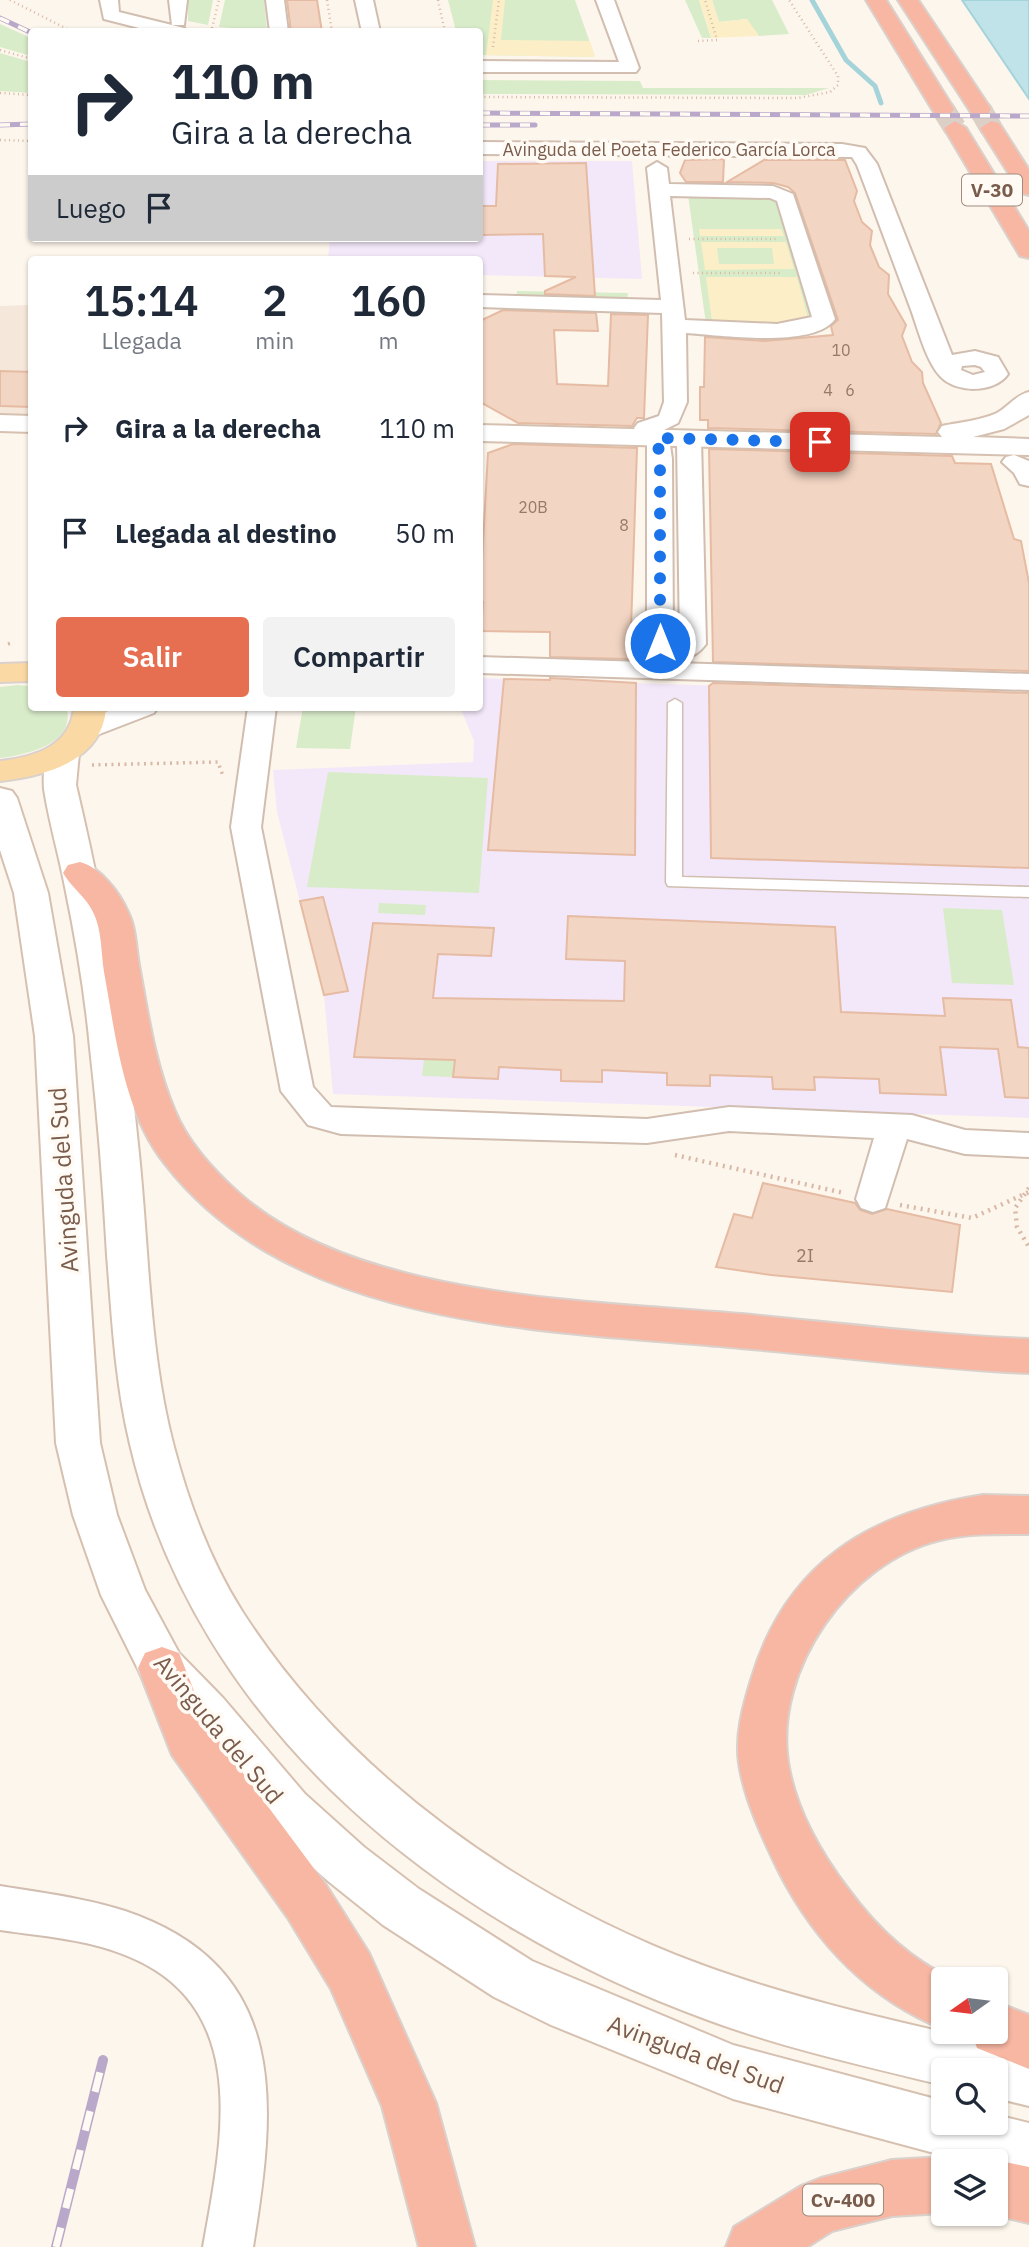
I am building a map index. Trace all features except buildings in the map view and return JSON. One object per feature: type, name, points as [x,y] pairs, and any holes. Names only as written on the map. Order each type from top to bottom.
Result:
[{"type":"highway","name":"V-30","points":[[876,0],[1029,251]]},
{"type":"highway","name":"V-30","points":[[908,0],[1029,188]]},
{"type":"highway","points":[[80,873],[111,911],[145,1079],[169,1137],[207,1188],[268,1237],[295,1251],[358,1277],[490,1305],[618,1320],[1029,1356]]},
{"type":"highway","points":[[931,1996],[899,1979],[846,1927],[811,1881],[784,1834],[763,1760],[765,1717],[774,1670],[805,1610],[847,1564],[896,1534],[953,1517],[1029,1515]]},
{"type":"highway","points":[[162,1668],[189,1738],[306,1900],[361,1994],[409,2103],[447,2247]]},
{"type":"highway","points":[[1008,2034],[1029,2042]]},
{"type":"highway","name":"Cv-400","points":[[754,2247],[821,2206],[892,2188],[931,2186]]},
{"type":"highway","points":[[1008,2191],[1029,2195]]},
{"type":"main road","points":[[483,433],[593,435],[956,432],[1004,419],[1016,413],[1029,400]]},
{"type":"main road","points":[[0,423],[28,424]]},
{"type":"main road","points":[[652,433],[689,444],[976,457],[1025,464]]},
{"type":"main road","points":[[88,718],[63,753],[60,785],[102,989],[125,1210],[130,1307],[142,1399],[153,1451],[191,1562],[267,1685],[313,1740],[368,1796],[421,1840],[485,1884],[556,1924],[670,1979],[820,2028],[942,2058]]},
{"type":"main road","points":[[0,771],[27,768],[63,753]]},
{"type":"main road","name":"Avinguda del Sud","points":[[0,798],[31,893],[54,1036],[78,1443],[96,1515],[124,1595],[162,1668],[206,1714],[244,1763],[287,1811],[346,1864],[401,1907],[513,1979],[583,2012],[733,2072],[1029,2151]]},
{"type":"main road","points":[[1008,2074],[1029,2079]]},
{"type":"street","points":[[109,7],[178,26],[178,0]]},
{"type":"street","points":[[275,0],[278,28]]},
{"type":"street","points":[[347,0],[352,28]]},
{"type":"street","points":[[364,0],[370,28]]},
{"type":"street","points":[[486,61],[630,68],[605,0]]},
{"type":"street","name":"Avinguda del Poeta Federico García Lorca","points":[[483,148],[859,152],[867,164],[931,334]]},
{"type":"street","points":[[655,149],[675,316],[674,410],[652,433],[660,459],[661,666],[684,668]]},
{"type":"street","points":[[483,301],[675,316],[794,330],[814,327],[824,319],[788,202],[781,194],[659,190]]},
{"type":"street","points":[[483,285],[638,290],[660,287],[669,279]]},
{"type":"street","points":[[931,334],[948,350],[990,362],[997,374],[987,380],[972,382],[958,378],[949,372],[931,334]]},
{"type":"street","points":[[684,668],[689,444]]},
{"type":"street","points":[[483,665],[684,668],[1029,682]]},
{"type":"street","points":[[88,718],[124,711]]},
{"type":"street","points":[[261,711],[252,763],[246,827],[292,1067],[301,1099],[320,1116],[341,1122],[647,1131],[729,1119],[894,1126],[919,1129],[965,1142],[1029,1145]]},
{"type":"street","points":[[873,1199],[894,1126]]},
{"type":"street","points":[[0,1908],[113,1930],[139,1939],[169,1954],[195,1975],[215,2000],[234,2034],[244,2066],[248,2106],[242,2164],[228,2247]]},
{"type":"lane","points":[[674,703],[674,882],[1029,892]]},
{"type":"path","points":[[10,0],[65,28]]},
{"type":"path","points":[[212,28],[219,0]]},
{"type":"path","points":[[327,0],[331,28]]},
{"type":"path","points":[[438,0],[444,28]]},
{"type":"path","points":[[486,61],[499,0]]},
{"type":"path","points":[[698,41],[717,40],[705,0]]},
{"type":"path","points":[[483,97],[798,97],[830,92],[838,85],[838,76],[789,0]]},
{"type":"path","points":[[0,50],[28,58]]},
{"type":"path","points":[[0,93],[28,95]]},
{"type":"path","points":[[0,141],[28,141]]},
{"type":"path","points":[[690,239],[799,239]]},
{"type":"path","points":[[693,274],[810,273]]},
{"type":"path","points":[[97,763],[218,762]]},
{"type":"path","points":[[958,1217],[972,1218],[1029,1190]]},
{"type":"path","points":[[1029,1190],[1015,1208],[1017,1227],[1029,1247]]},
{"type":"shaded area","points":[[483,161],[632,161],[642,279],[483,275],[483,256],[328,256],[330,242],[483,242]]},
{"type":"shaded area","points":[[28,305],[28,418],[0,417],[0,306]]},
{"type":"shaded area","points":[[483,678],[1029,696],[1029,1118],[333,1094],[324,995],[277,812],[273,770],[473,762],[474,741],[462,711],[483,711]]},
{"type":"green space","points":[[188,0],[213,0],[208,25],[188,21]]},
{"type":"green space","points":[[225,0],[264,0],[267,28],[219,27]]},
{"type":"green space","points":[[448,0],[575,0],[595,57],[483,55],[483,28],[455,28]]},
{"type":"green space","points":[[685,0],[699,0],[711,38],[702,38]]},
{"type":"green space","points":[[712,0],[772,0],[789,34],[759,36],[746,19],[719,22]]},
{"type":"green space","points":[[0,24],[28,37],[28,55],[0,47]]},
{"type":"green space","points":[[0,53],[28,61],[28,93],[0,91]]},
{"type":"green space","points":[[483,80],[640,81],[643,88],[829,88],[806,95],[483,94]]},
{"type":"green space","points":[[688,195],[765,195],[777,199],[815,315],[802,325],[706,324]]},
{"type":"green space","points":[[517,291],[628,293],[627,301],[516,298]]},
{"type":"green space","points":[[28,686],[28,711],[67,711],[68,719],[64,730],[47,745],[23,754],[0,758],[0,687]]},
{"type":"green space","points":[[302,711],[355,711],[350,749],[296,748]]},
{"type":"green space","points":[[328,772],[488,778],[479,893],[307,887]]},
{"type":"green space","points":[[379,903],[426,905],[425,915],[378,913]]},
{"type":"green space","points":[[943,908],[1002,910],[1014,985],[952,983]]},
{"type":"green space","points":[[429,1016],[459,1017],[453,1077],[422,1076]]},
{"type":"sand","points":[[493,0],[505,0],[501,40],[590,41],[595,57],[486,55]]},
{"type":"sand","points":[[699,0],[712,0],[719,22],[747,19],[759,36],[711,38]]},
{"type":"sand","points":[[699,229],[781,229],[784,236],[700,236]]},
{"type":"sand","points":[[701,242],[786,242],[794,269],[705,270]],"holes":[[[717,248],[772,248],[774,264],[719,264]]]},
{"type":"sand","points":[[706,277],[797,277],[808,318],[791,323],[767,322],[767,325],[751,325],[750,321],[712,321]]},
{"type":"water","points":[[962,0],[1029,0],[1029,99]]},
{"type":"waterway","points":[[812,0],[846,60],[875,86],[881,103]]},
{"type":"tunnel","points":[[943,109],[955,128]]},
{"type":"tunnel","points":[[980,109],[991,128]]},
{"type":"railway","points":[[0,18],[28,31]]},
{"type":"railway","points":[[483,113],[1029,116]]},
{"type":"railway","points":[[0,125],[28,124]]},
{"type":"railway","points":[[483,125],[535,125]]},
{"type":"railway","points":[[56,2247],[103,2060]]},
{"type":"route","points":[[660,643],[660,459],[657,438],[820,442]]}]
